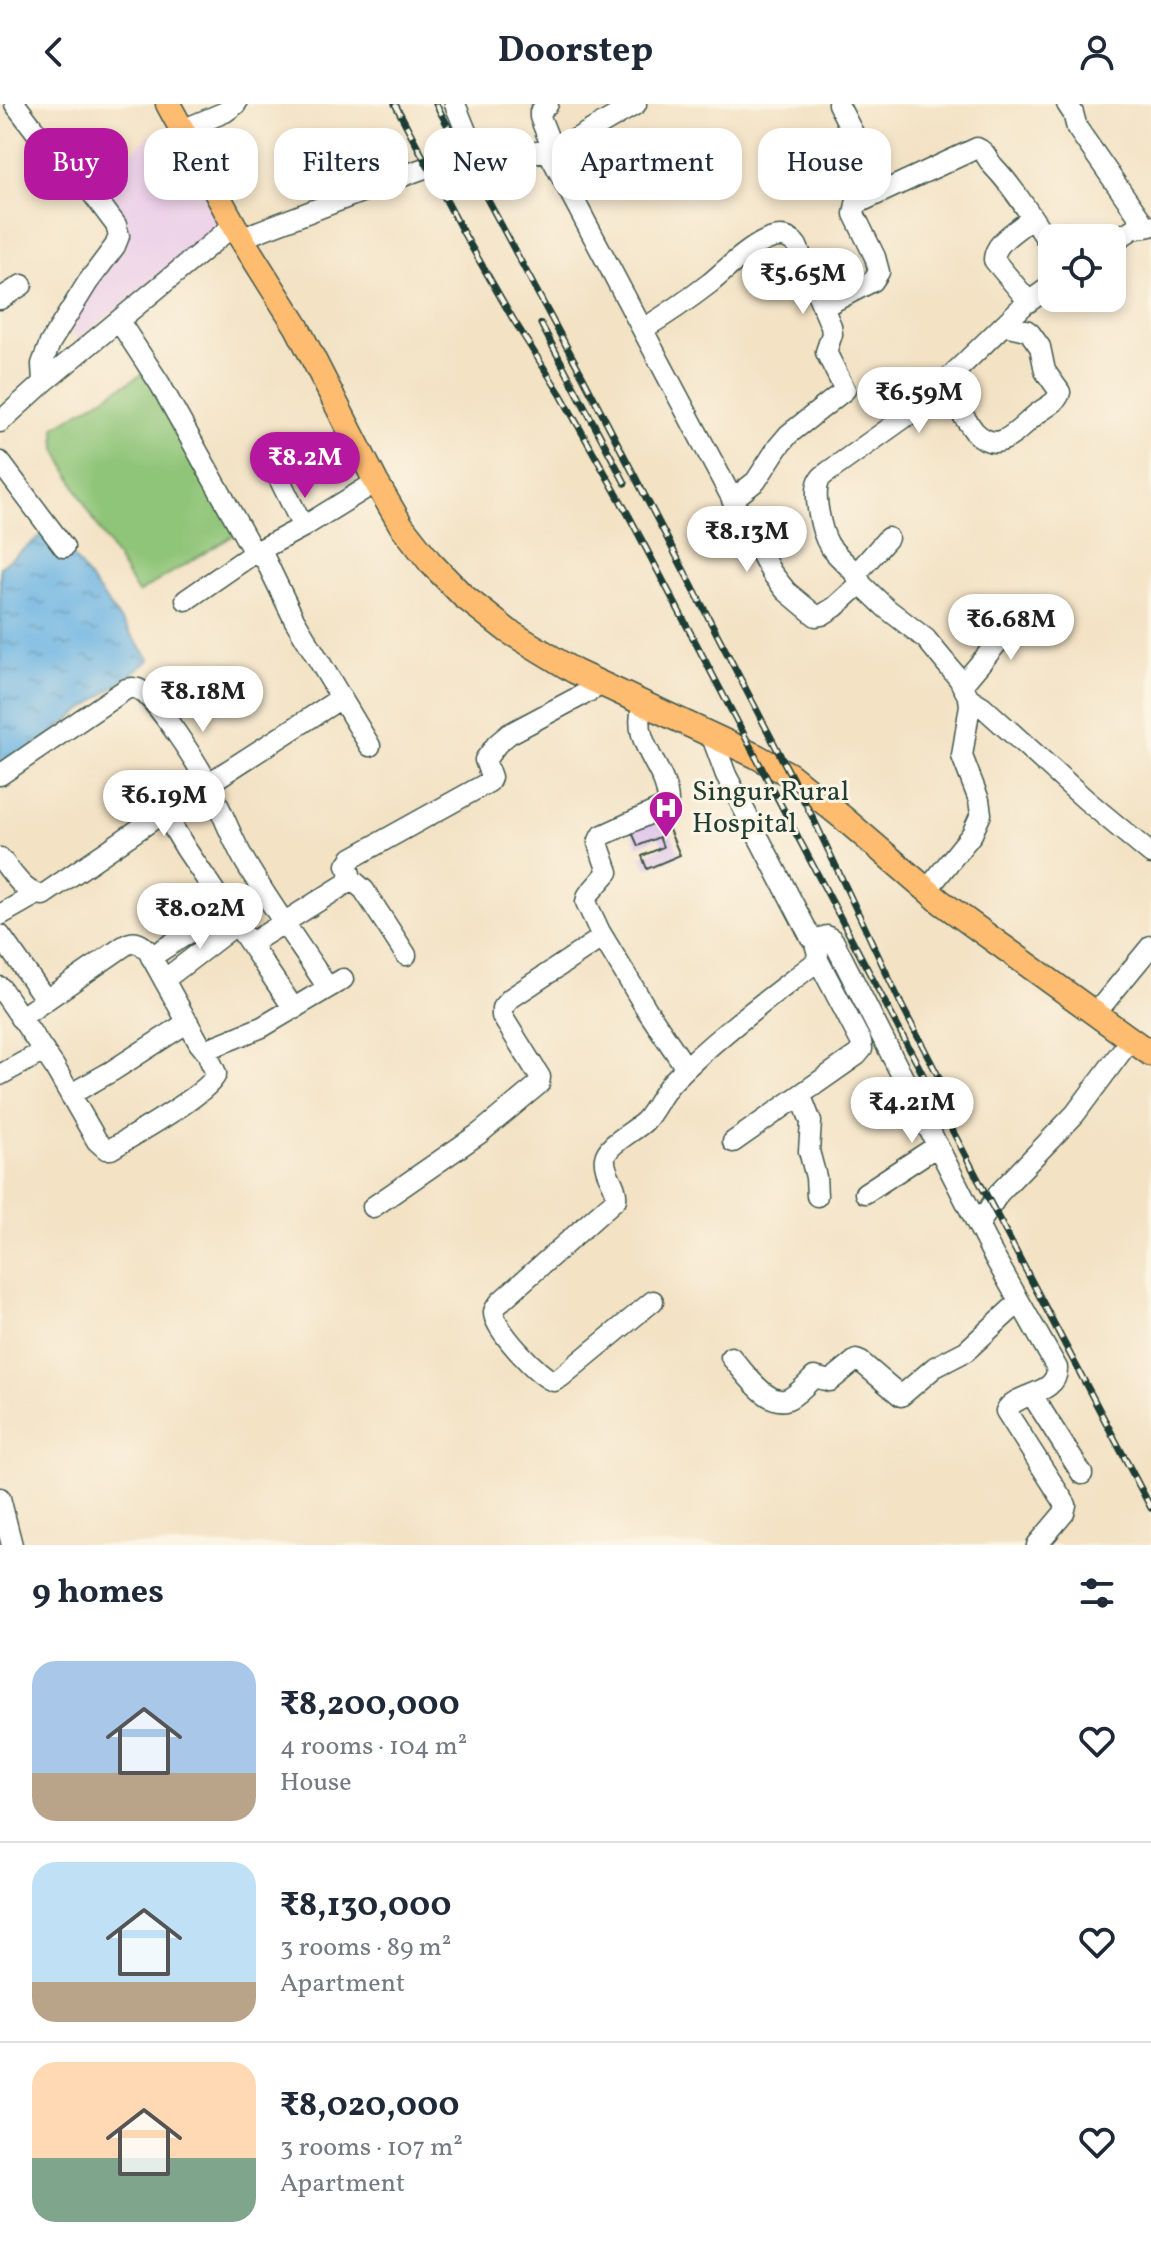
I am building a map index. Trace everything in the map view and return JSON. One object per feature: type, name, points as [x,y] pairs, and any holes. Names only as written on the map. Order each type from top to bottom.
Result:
[{"type":"main road","points":[[168,104],[181,128]]},
{"type":"main road","points":[[221,200],[297,327],[376,482],[410,537],[463,596],[526,643],[601,685],[756,756],[790,775],[927,890],[1151,1054]]},
{"type":"street","points":[[15,104],[52,153],[89,189],[116,225],[119,236],[50,343],[42,364],[43,383]]},
{"type":"street","points":[[187,128],[236,104]]},
{"type":"street","points":[[455,104],[465,128]]},
{"type":"street","points":[[548,104],[540,112],[540,117],[551,150],[732,500],[779,582],[813,615],[822,615],[859,585],[859,580],[888,538]]},
{"type":"street","points":[[536,151],[551,150],[576,140],[636,104]]},
{"type":"street","points":[[838,104],[850,128]]},
{"type":"street","points":[[1067,104],[1077,128],[1148,226],[1126,233]]},
{"type":"street","points":[[891,187],[980,149],[1006,178],[1038,227]]},
{"type":"street","points":[[0,422],[119,321],[238,231],[424,168]]},
{"type":"street","points":[[823,307],[873,281],[878,275],[875,257],[853,211],[856,204],[864,200]]},
{"type":"street","points":[[1029,302],[993,256],[998,246],[1032,218]]},
{"type":"street","points":[[643,329],[713,281],[747,251],[781,237],[790,238],[797,246],[832,329],[826,352],[845,390],[789,434],[756,481],[732,500]]},
{"type":"street","points":[[0,299],[22,285]]},
{"type":"street","points":[[1038,295],[918,408],[828,472],[819,481],[818,506],[826,539],[886,608],[926,639],[965,691],[1151,854]]},
{"type":"street","points":[[119,321],[160,384],[254,553],[265,559],[294,619],[370,746]]},
{"type":"street","points":[[942,386],[974,431],[981,438],[996,442],[1013,436],[1057,400],[1060,392],[1045,371],[1042,351],[1034,338],[1026,330],[1004,325]]},
{"type":"street","points":[[0,462],[64,547]]},
{"type":"street","points":[[274,468],[303,527]]},
{"type":"street","points":[[186,600],[254,553],[376,482]]},
{"type":"street","points":[[965,691],[998,642],[1039,613]]},
{"type":"street","points":[[406,955],[364,890],[350,878],[347,865],[352,858],[489,782],[491,777],[485,760],[497,744],[509,734],[601,685]]},
{"type":"street","points":[[0,775],[126,689],[133,688],[144,693],[181,739],[208,784],[240,854],[284,922],[335,983],[262,1027],[213,1046],[208,1054]]},
{"type":"street","points":[[927,890],[977,827],[981,814],[979,800],[962,756],[970,705],[965,691]]},
{"type":"street","points":[[0,915],[35,895],[47,892],[341,698]]},
{"type":"street","points":[[643,704],[640,732],[669,800],[664,807],[599,838],[608,872],[588,895],[586,902],[603,937],[660,1032],[686,1068]]},
{"type":"street","points":[[712,737],[733,790],[816,950],[862,1049],[845,1065],[733,1142]]},
{"type":"street","points":[[164,812],[294,1009]]},
{"type":"street","points":[[0,858],[35,895]]},
{"type":"street","points":[[250,944],[347,883],[350,878]]},
{"type":"street","points":[[151,957],[232,916]]},
{"type":"street","points":[[164,980],[232,916]]},
{"type":"street","points":[[0,935],[46,1000]]},
{"type":"street","points":[[653,1301],[554,1381],[543,1377],[502,1332],[494,1314],[501,1301],[616,1199],[605,1161],[608,1152],[645,1121],[665,1091],[686,1068],[816,950],[827,936],[833,940],[978,1226],[1057,1368],[1057,1376],[1052,1382],[1010,1405],[1006,1411],[1066,1505],[1064,1513],[1037,1545]]},
{"type":"street","points":[[373,1207],[469,1141],[537,1087],[540,1077],[502,1016],[502,1008],[511,998],[603,937]]},
{"type":"street","points":[[0,987],[12,1018],[44,1051],[103,1147],[111,1149],[178,1107],[212,1083],[216,1074],[208,1054],[151,957],[141,944],[133,941],[46,1000],[12,1018]]},
{"type":"street","points":[[1095,1014],[1151,946]]},
{"type":"street","points":[[71,1094],[188,1022]]},
{"type":"street","points":[[978,1226],[999,1193],[1075,1114],[1130,1040]]},
{"type":"street","points":[[0,1075],[44,1051]]},
{"type":"street","points":[[801,1096],[811,1122],[809,1151],[817,1196]]},
{"type":"street","points":[[865,1193],[937,1146]]},
{"type":"street","points":[[731,1357],[758,1388],[774,1400],[790,1399],[814,1377],[830,1381],[856,1360],[901,1396],[935,1367],[966,1351],[1019,1302]]},
{"type":"street","points":[[1032,1395],[1082,1474]]},
{"type":"street","points":[[0,1498],[12,1545]]},
{"type":"shaded area","points":[[144,141],[144,200],[210,200],[221,221],[165,271],[77,340],[65,323],[123,241],[99,200],[128,200],[128,155]]},
{"type":"green space","points":[[149,370],[246,528],[138,593],[90,514],[56,449],[55,427]]},
{"type":"water","points":[[52,528],[150,660],[2,770],[0,567]]},
{"type":"building","points":[[663,816],[680,855],[647,869],[642,856],[663,847],[659,837],[638,846],[631,830]]},
{"type":"railway","points":[[395,104],[464,234],[561,395],[629,516],[1151,1508]]},
{"type":"railway","points":[[436,104],[583,377],[814,820],[902,1006],[960,1118]]},
{"type":"railway","points":[[541,324],[625,483]]},
{"type":"place","name":"Singur Rural Hospital","points":[[666,839]]}]
